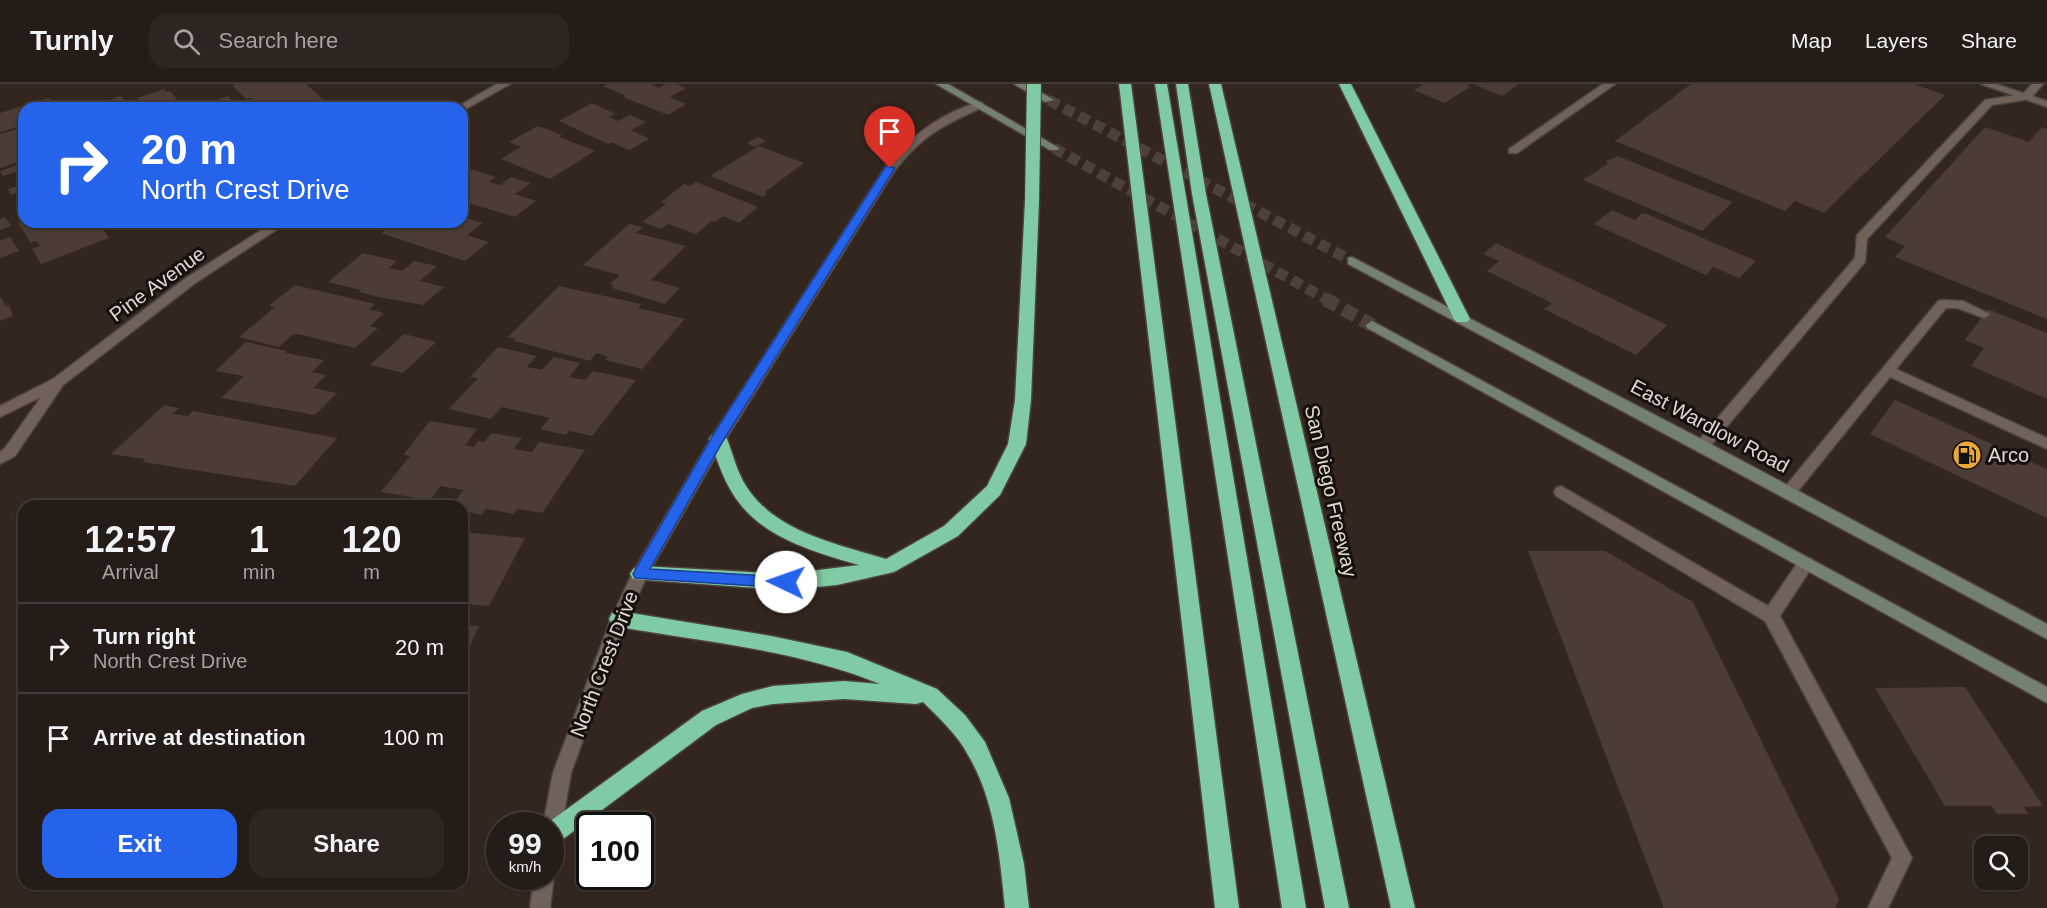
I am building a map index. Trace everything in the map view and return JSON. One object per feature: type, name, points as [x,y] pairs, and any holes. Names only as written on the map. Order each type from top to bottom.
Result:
[{"type":"highway","points":[[640,574],[786,582],[837,577],[887,567],[951,531],[994,490],[1017,444],[1023,400],[1032,201],[1034,84]]},
{"type":"highway","points":[[1125,84],[1227,908]]},
{"type":"highway","points":[[1161,84],[1293,908]]},
{"type":"highway","points":[[1182,84],[1199,194],[1337,908]]},
{"type":"highway","name":"San Diego Freeway","points":[[1215,84],[1403,908]]},
{"type":"highway","points":[[1345,84],[1462,319]]},
{"type":"highway","points":[[718,439],[741,493],[773,525],[796,537],[887,567]]},
{"type":"highway","points":[[619,619],[771,644],[847,661],[930,695],[957,722],[977,749],[998,798],[1012,864],[1017,908]]},
{"type":"highway","points":[[564,825],[710,718],[749,700],[773,695],[844,690],[930,695]]},
{"type":"main road","points":[[941,84],[1054,148]]},
{"type":"main road","points":[[1019,84],[1049,100]]},
{"type":"main road","name":"East Wardlow Road","points":[[1352,261],[1789,492],[2047,632]]},
{"type":"main road","points":[[1372,325],[2047,696]]},
{"type":"street","points":[[468,103],[506,84]]},
{"type":"street","points":[[1513,151],[1611,84]]},
{"type":"street","points":[[1986,84],[2047,104]]},
{"type":"street","points":[[1702,446],[1861,259],[1861,238],[1989,102],[2026,97],[2038,84]]},
{"type":"street","name":"North Crest Drive","points":[[555,812],[562,773],[619,619],[640,574],[718,439],[890,168],[909,146],[932,127],[979,105]]},
{"type":"street","name":"Pine Avenue","points":[[0,412],[58,382],[190,281],[273,228]]},
{"type":"street","points":[[1789,492],[1942,304],[1959,304],[1984,315]]},
{"type":"street","points":[[1886,370],[2047,444]]},
{"type":"street","name":"Pine Avenue","points":[[0,459],[10,452],[58,382]]},
{"type":"street","points":[[1561,492],[1771,616],[1902,858],[1878,908]]},
{"type":"street","points":[[1771,616],[1806,563]]},
{"type":"street","points":[[540,908],[542,890]]},
{"type":"building","points":[[306,84],[326,102],[255,102],[251,98],[246,99],[232,85]]},
{"type":"building","points":[[607,84],[650,84],[659,88],[665,84],[676,84],[686,88],[670,97],[686,104],[668,115],[623,97],[626,96],[603,86]]},
{"type":"building","points":[[1424,84],[1470,84],[1467,86],[1470,87],[1444,103],[1414,90]]},
{"type":"building","points":[[1473,84],[1519,84],[1502,96]]},
{"type":"building","points":[[1691,84],[1914,84],[1945,95],[1824,213],[1795,201],[1785,211],[1615,141]]},
{"type":"building","points":[[164,89],[166,92],[170,91],[179,102],[136,102],[139,101],[137,98]]},
{"type":"building","points":[[121,96],[126,102],[104,102]]},
{"type":"building","points":[[228,96],[233,102],[211,102]]},
{"type":"building","points":[[49,98],[52,102],[36,102]]},
{"type":"building","points":[[592,103],[616,114],[609,117],[618,121],[630,115],[646,122],[631,130],[649,139],[629,150],[611,142],[608,144],[559,121]]},
{"type":"building","points":[[18,107],[18,127],[0,132],[0,113]]},
{"type":"building","points":[[538,126],[595,151],[550,179],[501,159],[521,147],[509,142]]},
{"type":"building","points":[[1985,127],[2029,142],[2042,127],[2047,129],[2047,319],[1895,257],[1905,246],[1885,237]]},
{"type":"building","points":[[18,129],[18,162],[0,168],[0,134]]},
{"type":"building","points":[[758,137],[766,141],[755,147],[747,143]]},
{"type":"building","points":[[759,146],[804,163],[765,192],[768,193],[763,197],[710,176]]},
{"type":"building","points":[[1618,156],[1733,202],[1702,231],[1583,180],[1608,164],[1606,161]]},
{"type":"building","points":[[18,165],[18,171],[3,176],[0,171]]},
{"type":"building","points":[[468,168],[496,177],[489,182],[500,185],[511,177],[531,183],[515,194],[536,201],[515,217],[468,203]]},
{"type":"building","points":[[696,182],[758,207],[739,223],[723,216],[715,222],[711,221],[696,234],[668,224],[661,229],[642,222],[666,204],[661,202],[684,184],[689,186]]},
{"type":"building","points":[[18,186],[18,192],[11,195],[8,189]]},
{"type":"building","points":[[1612,210],[1635,220],[1642,213],[1647,214],[1756,261],[1739,278],[1713,267],[1706,275],[1594,224]]},
{"type":"building","points":[[5,217],[11,226],[0,230],[0,219]]},
{"type":"building","points":[[468,219],[483,223],[467,235],[489,242],[465,261],[381,233],[388,228],[468,228]]},
{"type":"building","points":[[629,224],[643,227],[636,233],[686,246],[651,280],[680,288],[665,304],[612,288],[614,286],[610,284],[620,275],[583,265]]},
{"type":"building","points":[[21,228],[102,228],[109,238],[41,264],[32,249],[40,246],[36,241],[31,243]]},
{"type":"building","points":[[10,237],[19,251],[0,258],[0,241]]},
{"type":"building","points":[[1496,243],[1667,325],[1636,355],[1544,309],[1552,303],[1487,271],[1499,261],[1483,254]]},
{"type":"building","points":[[363,253],[397,261],[389,268],[402,271],[414,261],[437,266],[420,281],[444,287],[423,305],[378,297],[359,292],[361,290],[328,282]]},
{"type":"building","points":[[295,285],[375,304],[369,309],[384,313],[370,326],[378,328],[355,348],[298,334],[292,335],[279,347],[239,337],[275,307],[269,306]]},
{"type":"building","points":[[559,286],[641,304],[638,308],[685,319],[642,369],[605,360],[608,357],[596,353],[590,361],[514,341],[516,339],[508,337]]},
{"type":"building","points":[[0,296],[6,306],[9,305],[13,316],[0,321]]},
{"type":"building","points":[[1988,309],[2047,333],[2047,399],[1971,366],[1984,348],[1965,340]]},
{"type":"building","points":[[404,334],[436,342],[403,373],[370,365]]},
{"type":"building","points":[[246,342],[287,351],[285,353],[324,360],[312,372],[327,375],[313,388],[337,393],[315,415],[221,398],[244,376],[215,371]]},
{"type":"building","points":[[498,347],[537,356],[527,367],[542,370],[554,357],[580,363],[569,377],[585,380],[593,371],[636,380],[592,436],[569,431],[566,435],[540,429],[550,418],[502,407],[491,419],[449,409],[478,378],[470,377]]},
{"type":"building","points":[[1895,400],[2047,469],[2047,518],[1870,434]]},
{"type":"building","points":[[164,405],[179,408],[173,414],[188,416],[193,411],[337,438],[295,486],[143,462],[145,459],[111,454]]},
{"type":"building","points":[[430,421],[477,429],[465,445],[474,447],[478,441],[484,442],[492,433],[522,438],[514,449],[532,452],[539,442],[585,450],[542,513],[517,509],[514,514],[486,509],[482,515],[468,512],[468,500],[456,500],[463,490],[441,486],[430,500],[381,492],[410,456],[403,455]]},
{"type":"building","points":[[468,533],[525,538],[489,606],[468,604]]},
{"type":"building","points":[[1528,551],[1605,551],[1693,602],[1839,899],[1835,908],[1664,908]]},
{"type":"building","points":[[468,625],[479,626],[468,650]]},
{"type":"building","points":[[1965,687],[2043,806],[2024,807],[2028,814],[1997,814],[1992,806],[1945,806],[1875,688]]},
{"type":"tunnel","points":[[1049,100],[1352,261]]},
{"type":"tunnel","points":[[1054,148],[1328,300]]},
{"type":"tunnel","points":[[1325,299],[1372,325]]},
{"type":"place","name":"Arco","points":[[1967,455]]},
{"type":"route","points":[[786,582],[640,574],[718,439],[890,168]]}]
